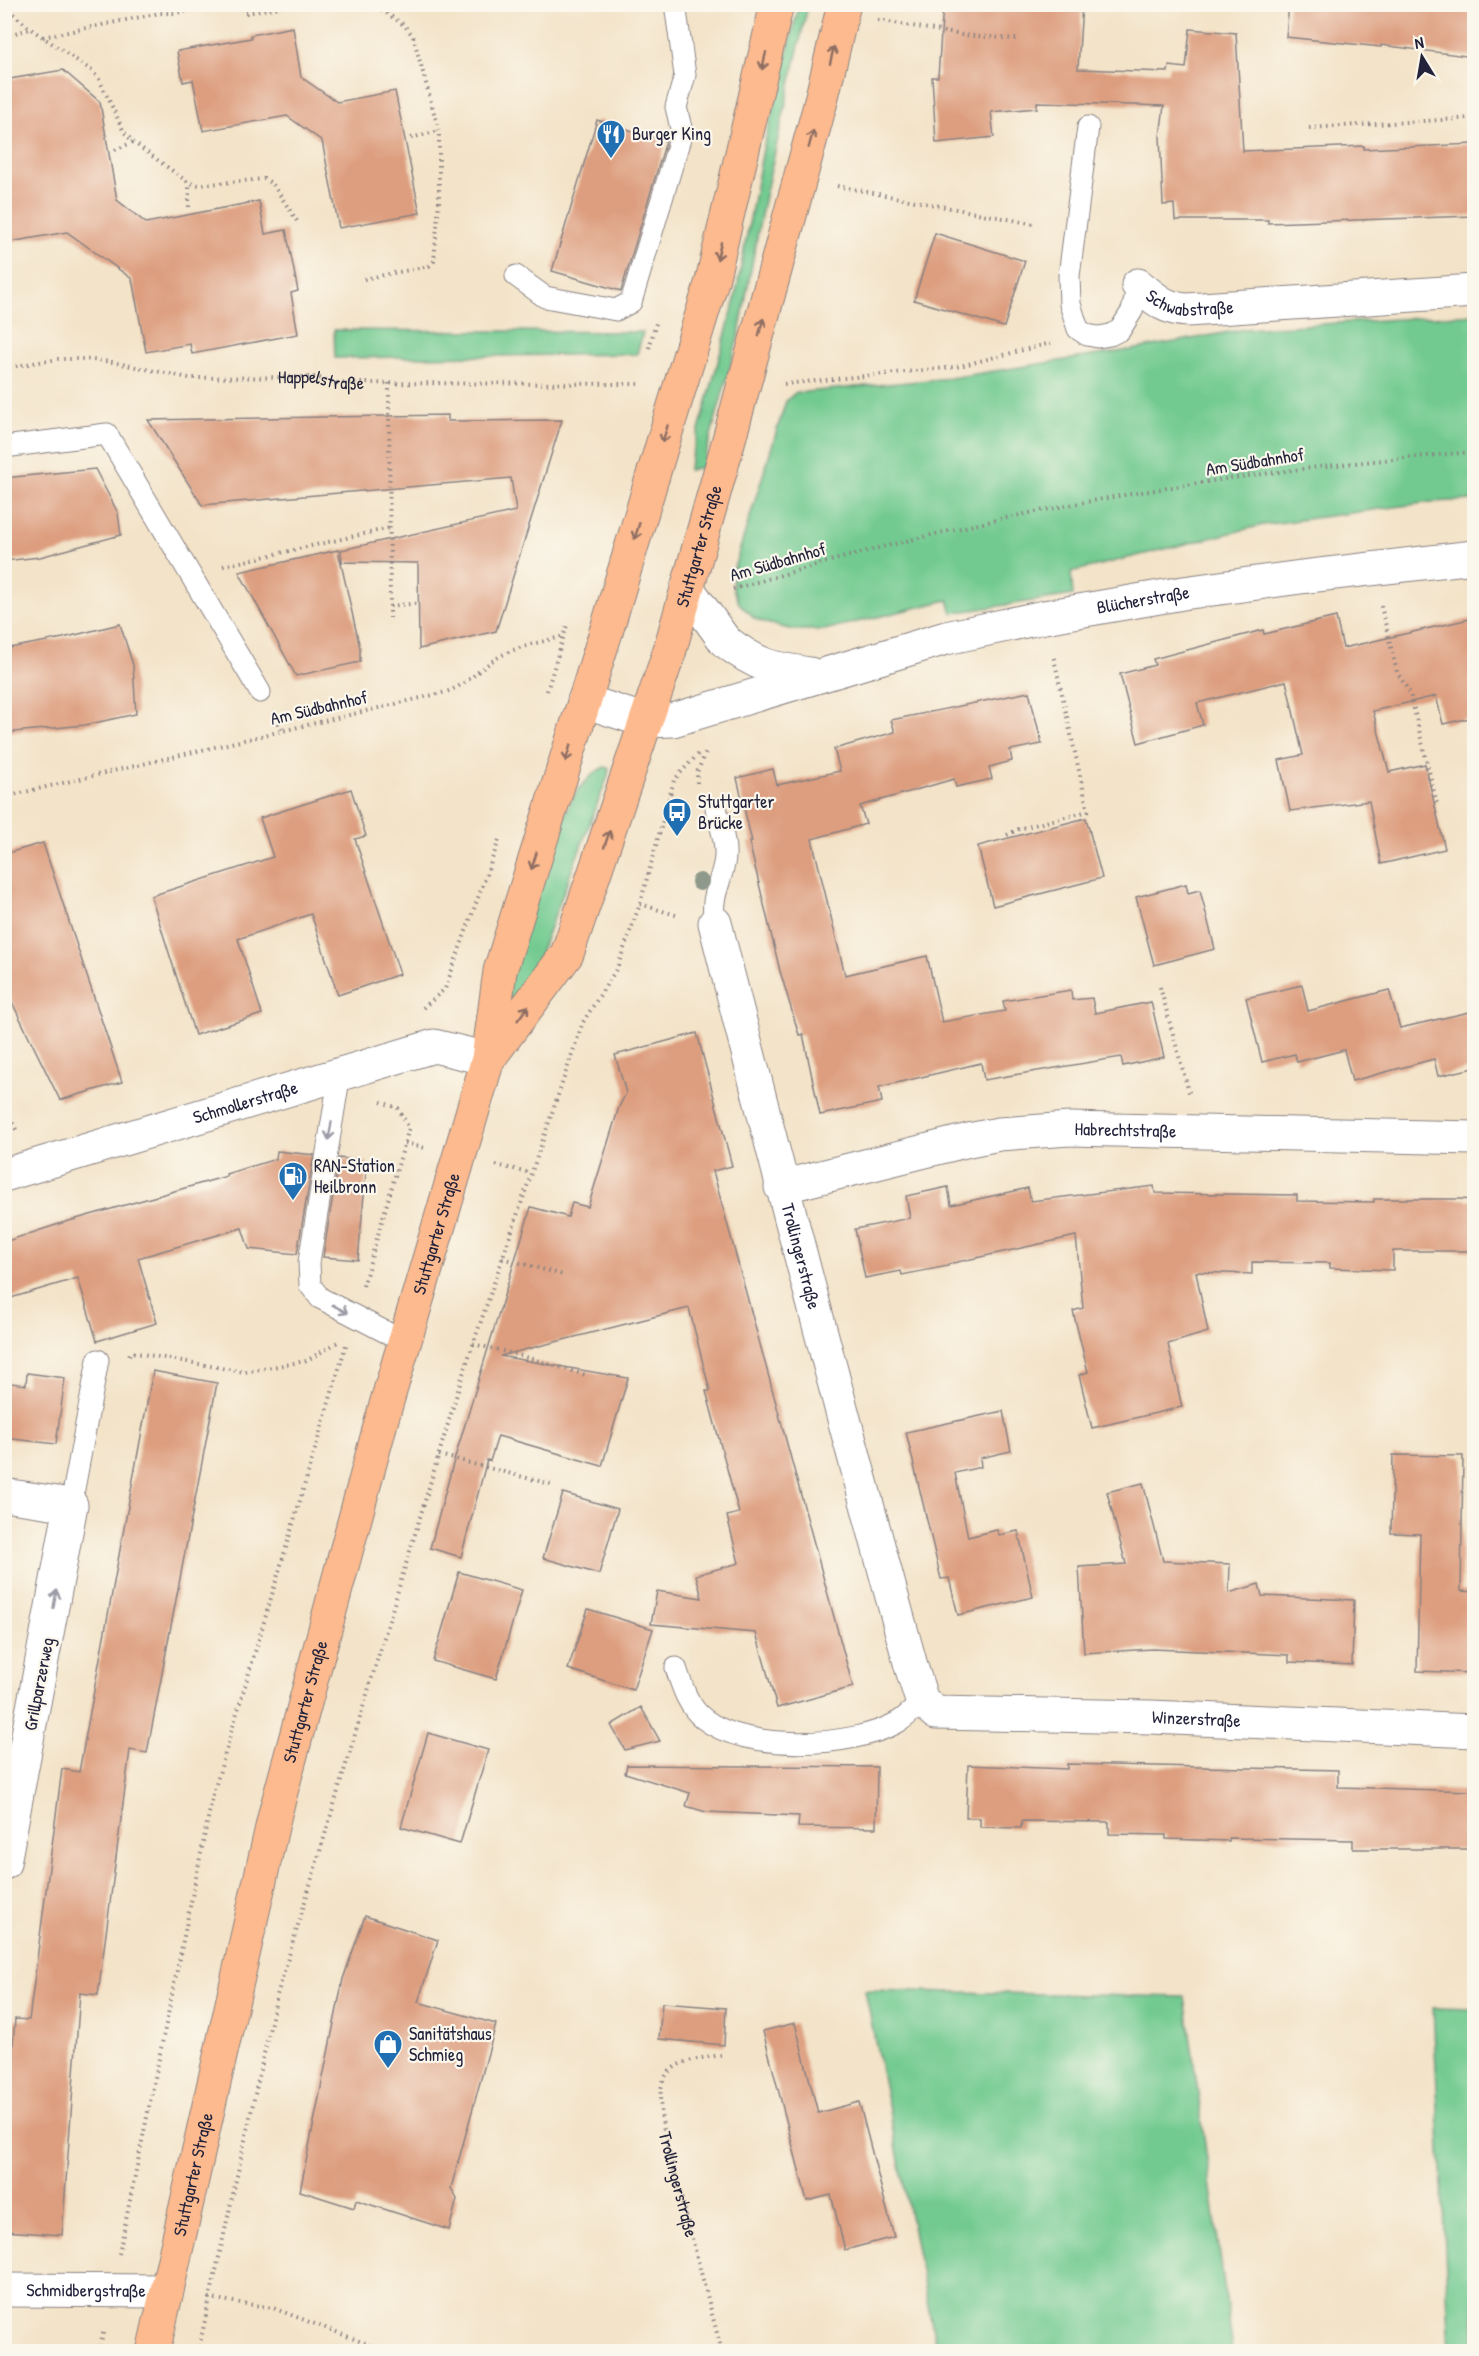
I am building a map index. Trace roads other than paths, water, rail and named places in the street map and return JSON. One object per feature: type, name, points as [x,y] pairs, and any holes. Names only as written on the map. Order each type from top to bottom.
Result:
[{"type":"main road","name":"Stuttgarter Straße","points":[[153,2352],[275,1814],[383,1415],[488,1059],[500,971],[712,281],[777,4]]},
{"type":"main road","name":"Stuttgarter Straße","points":[[488,1059],[567,954],[646,721],[687,588],[741,398],[801,178],[843,8]]},
{"type":"street","name":"Schwabstraße","points":[[1138,285],[1162,305],[1174,310],[1314,304],[1474,291]]},
{"type":"street","name":"Blücherstraße","points":[[587,692],[646,721],[673,720],[946,638],[1044,617],[1183,593],[1474,557]]},
{"type":"street","name":"Blücherstraße","points":[[687,588],[725,641],[747,657],[769,668],[817,675]]},
{"type":"street","name":"Trollingerstraße","points":[[715,923],[782,1187],[907,1654],[922,1701]]},
{"type":"street","name":"Schmollerstraße","points":[[4,1175],[434,1046],[488,1059]]},
{"type":"street","name":"Habrechtstraße","points":[[782,1187],[999,1134],[1070,1129],[1474,1138]]},
{"type":"street","points":[[4,1495],[71,1505]]},
{"type":"street","name":"Grillparzerweg","points":[[4,1863],[71,1505]]},
{"type":"street","name":"Winzerstraße","points":[[922,1701],[936,1713],[1151,1717],[1474,1731]]},
{"type":"street","name":"Schmidbergstraße","points":[[4,2290],[167,2291]]},
{"type":"lane","points":[[516,276],[545,297],[616,310],[631,302],[682,132],[676,106],[685,75],[675,4]]},
{"type":"lane","name":"Schwabstraße","points":[[1088,127],[1069,276],[1070,304],[1078,329],[1087,335],[1098,337],[1120,330],[1132,311],[1138,285]]},
{"type":"lane","points":[[4,447],[107,434],[260,692]]},
{"type":"lane","name":"Trollingerstraße","points":[[715,923],[712,908],[714,893],[725,862],[724,843],[716,808]]},
{"type":"lane","points":[[340,1073],[308,1274],[310,1286],[351,1326],[405,1342]]},
{"type":"lane","name":"Grillparzerweg","points":[[71,1505],[98,1360]]},
{"type":"lane","points":[[675,1668],[685,1695],[703,1719],[733,1735],[768,1742],[804,1743],[842,1739],[883,1729],[899,1722],[922,1701]]},
{"type":"place","name":"Burger King","points":[[611,160]]},
{"type":"place","name":"Stuttgarter Brücke","points":[[677,838]]},
{"type":"place","name":"RAN-Station Heilbronn","points":[[293,1202]]},
{"type":"place","name":"Sanitätshaus Schmieg","points":[[388,2070]]}]
